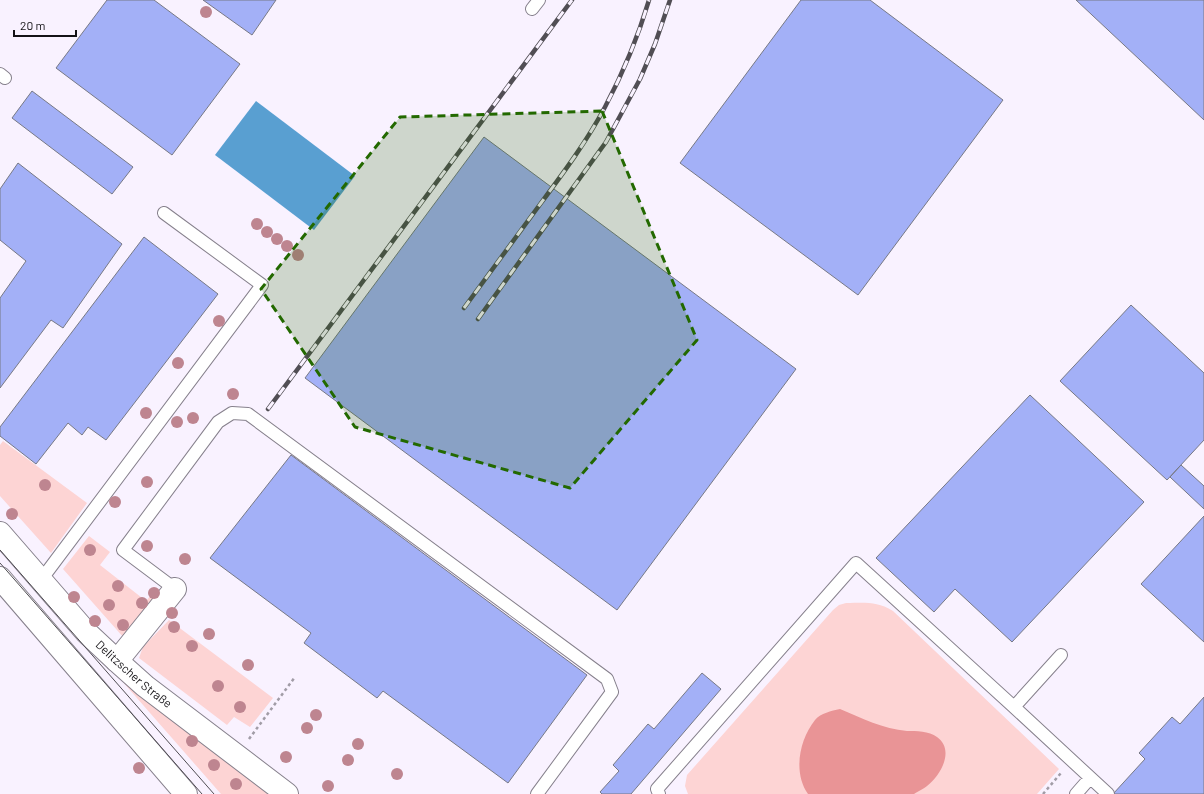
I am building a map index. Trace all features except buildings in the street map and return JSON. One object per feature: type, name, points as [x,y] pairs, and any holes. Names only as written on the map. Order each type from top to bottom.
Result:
[{"type":"main road","name":"Delitzscher Straße","points":[[0,533],[86,632],[117,661],[145,686],[287,794]]},
{"type":"main road","points":[[0,578],[186,794]]},
{"type":"main road","points":[[117,661],[175,589]]},
{"type":"lane","points":[[41,580],[262,285],[164,213]]},
{"type":"lane","points":[[175,589],[124,550],[218,422],[232,413],[248,414],[607,679],[612,692],[538,794]]},
{"type":"lane","points":[[659,794],[657,789],[856,563],[1108,794]]},
{"type":"lane","points":[[1014,707],[1061,655]]},
{"type":"lane","points":[[1076,794],[1090,778]]},
{"type":"path","points":[[237,756],[295,677]]},
{"type":"path","points":[[1043,794],[1072,761]]},
{"type":"highlighted area","points":[[602,111],[697,340],[570,488],[355,427],[261,289],[400,117]]},
{"type":"shaded area","points":[[3,441],[87,503],[51,553],[0,496],[0,445]]},
{"type":"shaded area","points":[[89,536],[110,552],[100,565],[146,601],[157,588],[162,592],[124,638],[63,569]]},
{"type":"shaded area","points":[[846,603],[876,604],[893,611],[1059,769],[1037,794],[688,794],[685,786],[687,775],[833,610],[839,605]]},
{"type":"shaded area","points":[[169,620],[273,698],[250,727],[234,717],[227,725],[139,658],[143,647]]},
{"type":"shaded area","points":[[115,673],[278,794],[221,794]]},
{"type":"shaded area","points":[[840,709],[873,723],[890,728],[926,732],[937,737],[942,742],[945,749],[945,755],[944,762],[937,776],[926,787],[914,794],[808,794],[803,786],[799,767],[805,737],[809,728],[817,718],[826,713]]},
{"type":"water","points":[[256,101],[355,176],[314,230],[215,155]]},
{"type":"tram line","points":[[0,550],[214,794]]},
{"type":"tram line","points":[[0,563],[202,794]]},
{"type":"railway","points":[[268,409],[572,0]]},
{"type":"railway","points":[[464,308],[558,180],[591,132],[624,68],[640,28],[649,0]]},
{"type":"railway","points":[[478,319],[606,142],[640,79],[655,44],[670,0]]}]
